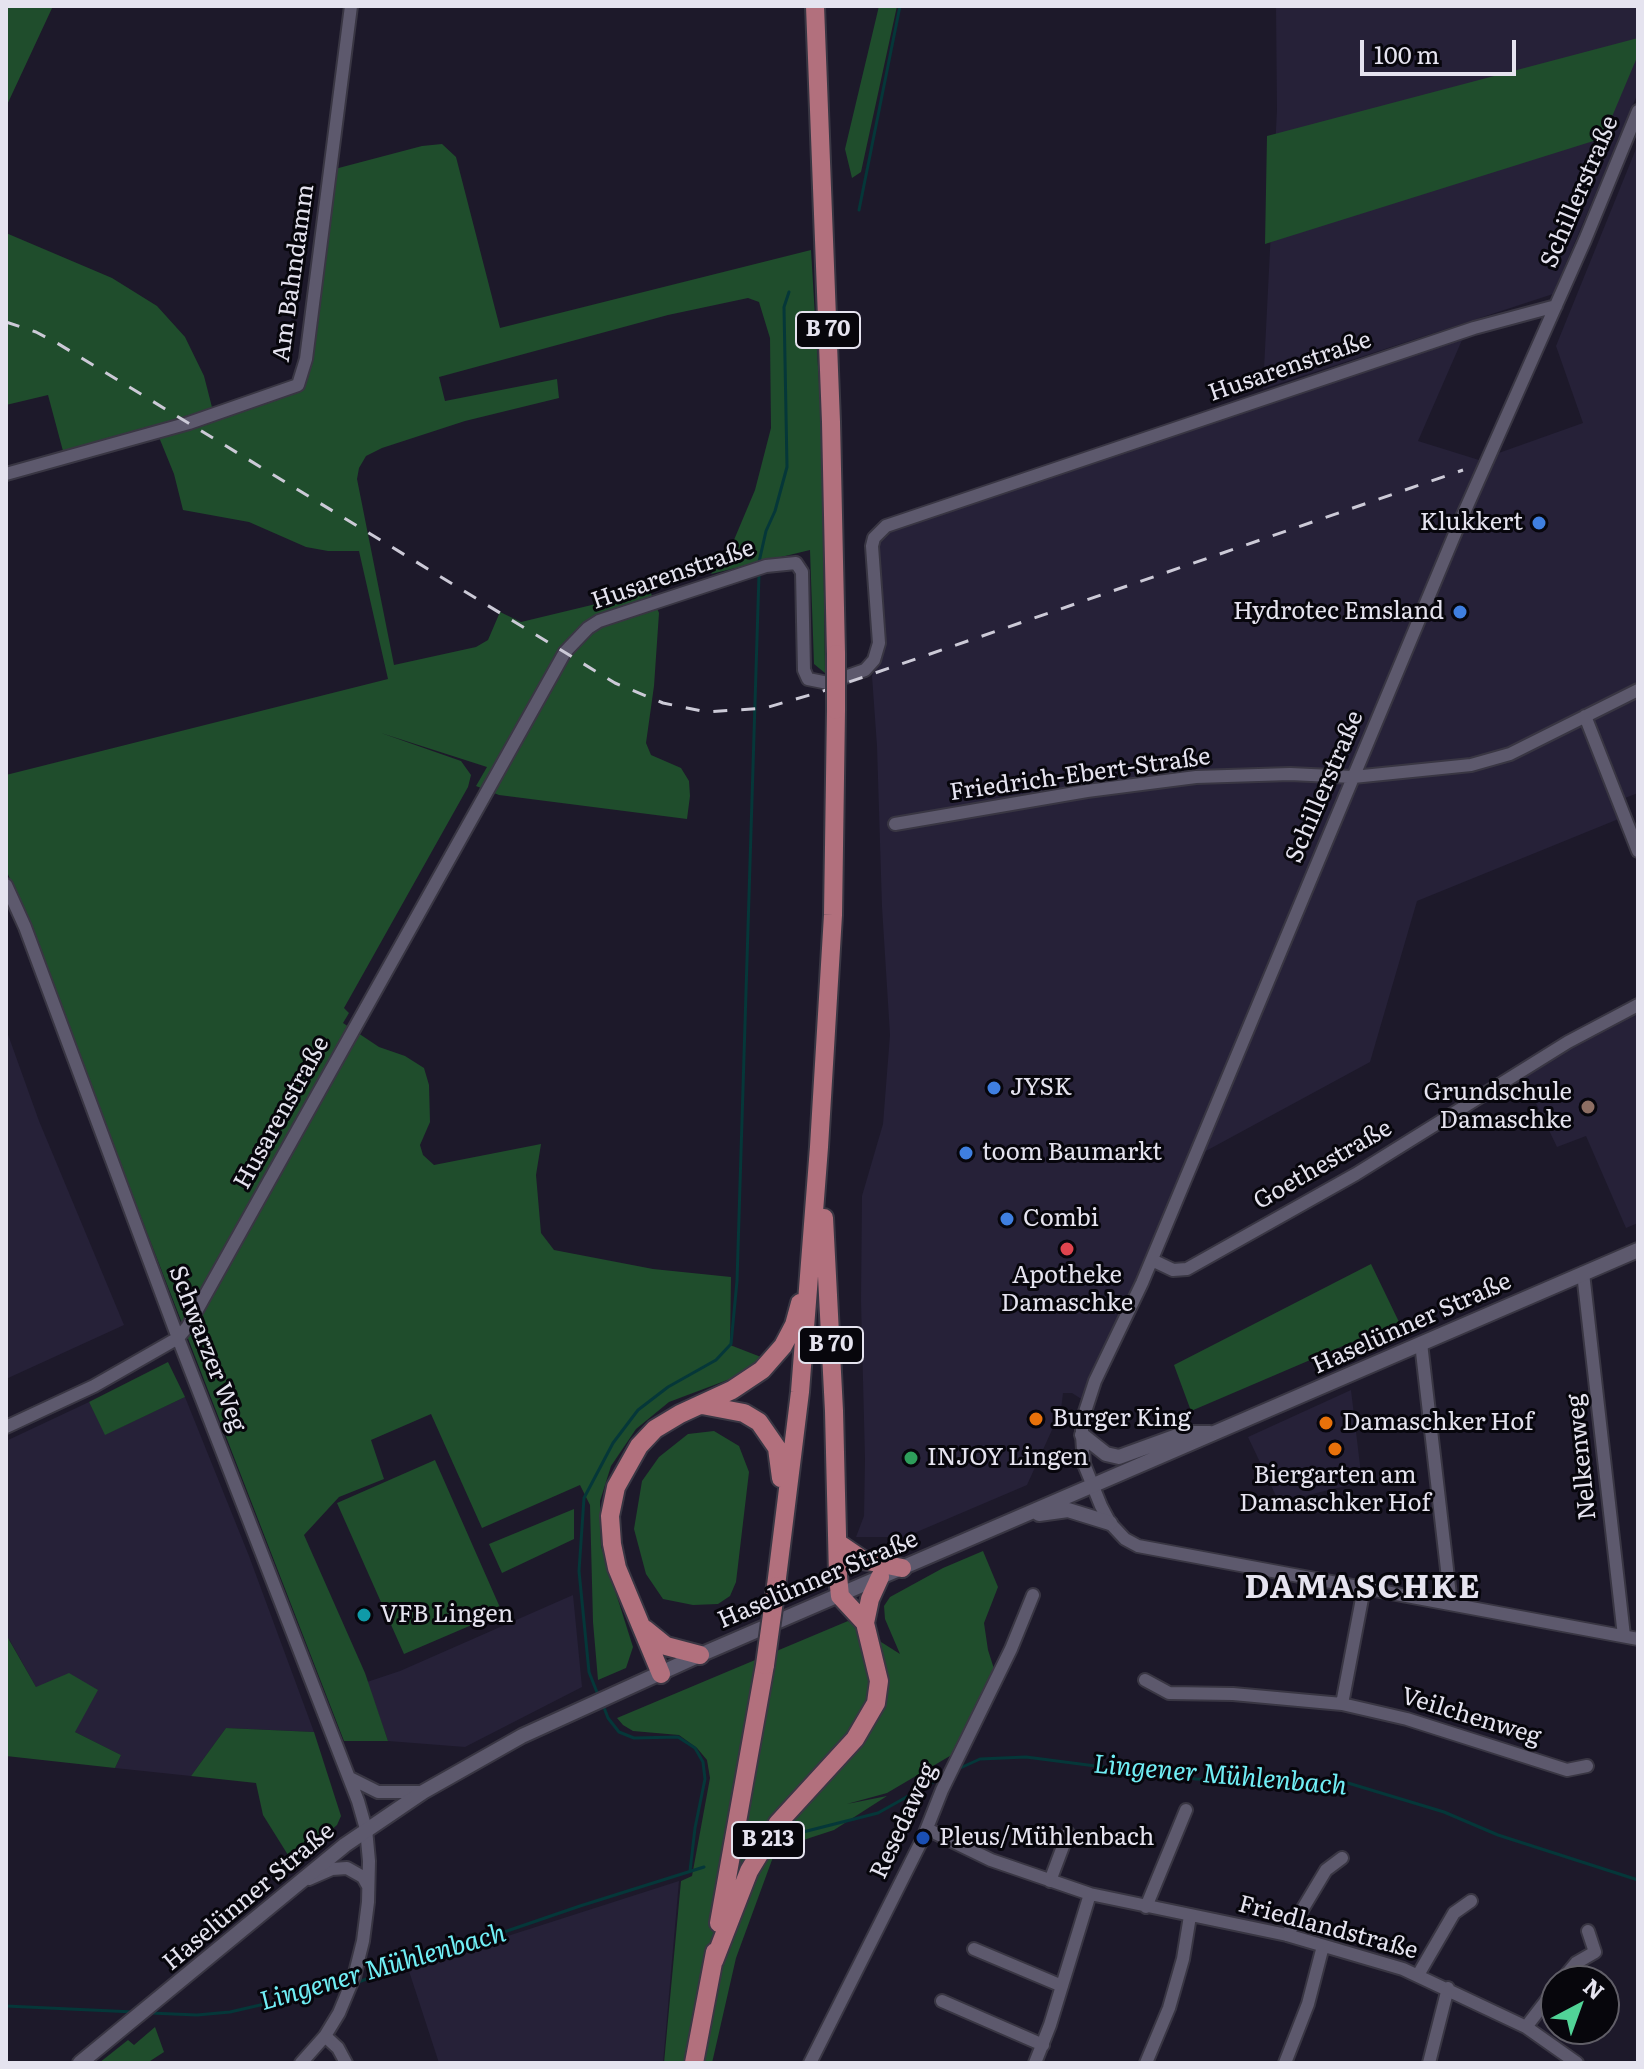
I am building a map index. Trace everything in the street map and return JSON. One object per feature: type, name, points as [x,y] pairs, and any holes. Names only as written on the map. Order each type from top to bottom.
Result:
[{"type":"main road","name":"B 70","points":[[694,2063],[765,1665],[776,1586],[800,1392],[819,1147],[834,865],[836,654],[831,422],[815,6]]},
{"type":"main road","name":"B 70","points":[[819,1147],[829,1302],[840,1596]]},
{"type":"main road","points":[[661,1674],[617,1568],[610,1516],[616,1487],[632,1456],[655,1429],[743,1384],[776,1356],[794,1325],[810,1274]]},
{"type":"main road","points":[[702,1405],[744,1413],[759,1422],[769,1434],[781,1464],[782,1537]]},
{"type":"main road","points":[[838,1543],[863,1560],[902,1568]]},
{"type":"main road","points":[[865,1623],[870,1599],[880,1577]]},
{"type":"main road","points":[[840,1596],[865,1623]]},
{"type":"main road","name":"B 213","points":[[714,1961],[749,1871],[778,1823],[855,1739],[876,1703],[879,1681],[865,1623]]},
{"type":"main road","points":[[641,1624],[666,1646],[700,1655]]},
{"type":"street","name":"Am Bahndamm","points":[[6,474],[189,423],[298,385],[308,344],[351,6]]},
{"type":"street","name":"Schillerstraße","points":[[1110,1523],[1091,1486],[1084,1464],[1082,1421],[1090,1394],[1152,1260],[1459,524],[1638,111]]},
{"type":"street","name":"Husarenstraße","points":[[178,1338],[188,1326],[570,645],[599,621],[766,566],[798,564],[803,589],[804,670],[808,679],[828,683],[865,670],[874,660],[879,643],[872,546],[874,538],[886,526],[1474,328],[1556,306]]},
{"type":"street","name":"Friedrich-Ebert-Straße","points":[[895,824],[1087,791],[1196,777],[1290,774],[1353,777],[1471,765],[1510,754],[1638,690]]},
{"type":"street","points":[[1585,716],[1638,851]]},
{"type":"street","name":"Schwarzer Weg","points":[[6,885],[25,927],[178,1338],[349,1777],[366,1829],[368,1886],[363,1941],[352,1984],[325,2036],[301,2063]]},
{"type":"street","name":"Goethestraße","points":[[1152,1260],[1173,1270],[1187,1269],[1356,1174],[1568,1042],[1638,1005]]},
{"type":"street","name":"Haselünner Straße","points":[[80,2063],[366,1829],[423,1792],[522,1736],[700,1655],[1638,1250]]},
{"type":"street","name":"Nelkenweg","points":[[1583,1273],[1624,1636]]},
{"type":"street","points":[[6,1427],[94,1386],[178,1338]]},
{"type":"street","points":[[1421,1343],[1451,1604]]},
{"type":"street","points":[[1082,1435],[1106,1454],[1119,1457],[1185,1433],[1214,1434]]},
{"type":"street","points":[[1023,1516],[1068,1510],[1110,1523],[1125,1539],[1138,1546],[1638,1639]]},
{"type":"street","points":[[1342,1704],[1364,1588]]},
{"type":"street","name":"Resedaweg","points":[[810,2063],[927,1829],[1033,1595]]},
{"type":"street","name":"Veilchenweg","points":[[1145,1680],[1169,1693],[1233,1694],[1342,1704],[1407,1719],[1567,1770],[1587,1766]]},
{"type":"street","points":[[349,1777],[378,1792],[423,1792]]},
{"type":"street","points":[[1146,1907],[1186,1810]]},
{"type":"street","name":"Friedlandstraße","points":[[927,1829],[991,1860],[1090,1894],[1287,1935],[1418,1975],[1526,2027],[1564,2058],[1577,2063]]},
{"type":"street","points":[[1050,1881],[1068,1833]]},
{"type":"street","points":[[1287,1935],[1326,1870],[1342,1858]]},
{"type":"street","points":[[298,1884],[332,1869],[347,1868],[363,1877],[368,1886]]},
{"type":"street","points":[[1035,2063],[1090,1894]]},
{"type":"street","points":[[1418,1975],[1454,1913],[1471,1901]]},
{"type":"street","points":[[1146,2063],[1169,2008],[1183,1959],[1190,1916]]},
{"type":"street","points":[[1574,1965],[1595,1952],[1588,1931]]},
{"type":"street","points":[[1285,2063],[1308,2004],[1323,1946]]},
{"type":"street","points":[[974,1949],[1062,1986]]},
{"type":"street","points":[[1429,2063],[1448,1988]]},
{"type":"street","points":[[942,2001],[1043,2045]]},
{"type":"street","points":[[1526,2027],[1540,2009]]},
{"type":"street","points":[[325,2036],[338,2048],[346,2063]]},
{"type":"shaded area","points":[[1276,6],[1638,6],[1638,93],[1553,294],[1263,389],[1277,110]]},
{"type":"shaded area","points":[[1638,144],[1638,793],[1617,801],[1621,818],[1417,901],[1370,1062],[1204,1152],[1086,1402],[1072,1393],[1063,1393],[1061,1410],[1027,1485],[905,1537],[856,1537],[864,1516],[862,1196],[883,1124],[890,1035],[872,676],[878,658],[878,540],[893,527],[1462,340],[1418,441],[1479,460],[1583,423],[1556,346]]},
{"type":"shaded area","name":"Grundschule Damaschke","points":[[1638,1012],[1638,1223],[1626,1228],[1586,1136],[1557,1147],[1524,1078],[1580,1042]]},
{"type":"shaded area","points":[[6,1029],[39,1121],[124,1325],[6,1379]]},
{"type":"shaded area","points":[[1351,1390],[1362,1482],[1300,1497],[1276,1496],[1248,1437]]},
{"type":"shaded area","points":[[185,1397],[249,1556],[314,1732],[226,1728],[191,1776],[115,1768],[121,1755],[75,1732],[36,1687],[9,1639],[6,1639],[6,1441],[89,1402],[106,1434]]},
{"type":"shaded area","points":[[573,1595],[582,1687],[465,1747],[388,1741],[367,1682],[400,1671]]},
{"type":"shaded area","points":[[679,1881],[663,2063],[439,2063],[408,1968]]},
{"type":"green space","points":[[6,6],[53,6],[6,107]]},
{"type":"green space","points":[[879,6],[897,6],[861,172],[852,178],[845,149]]},
{"type":"green space","points":[[1638,38],[1638,55],[1603,138],[1265,244],[1267,136]]},
{"type":"green space","points":[[442,144],[456,157],[500,328],[811,250],[822,433],[825,673],[814,664],[810,550],[711,574],[731,547],[755,490],[771,428],[770,338],[759,302],[748,298],[668,315],[439,377],[445,401],[557,379],[559,398],[465,421],[382,448],[366,456],[359,468],[357,479],[394,665],[476,647],[488,640],[500,612],[521,622],[650,591],[659,613],[646,743],[651,755],[681,768],[689,781],[690,796],[687,819],[499,795],[476,786],[487,767],[381,733],[461,761],[471,775],[468,787],[344,1008],[349,1013],[343,1023],[379,1047],[405,1056],[424,1068],[429,1085],[430,1122],[420,1145],[423,1155],[434,1165],[541,1144],[536,1175],[541,1233],[554,1250],[653,1269],[731,1277],[730,1345],[761,1357],[738,1376],[669,1402],[636,1429],[611,1466],[600,1501],[601,1546],[633,1647],[626,1668],[598,1680],[590,1505],[580,1485],[482,1528],[431,1414],[371,1440],[384,1479],[339,1497],[304,1535],[365,1673],[388,1741],[344,1741],[6,869],[6,775],[388,679],[359,551],[306,547],[249,522],[183,510],[174,474],[154,425],[63,451],[48,395],[6,405],[6,233],[112,278],[157,306],[185,337],[204,376],[215,419],[283,397],[296,389],[331,170],[422,146]]},
{"type":"green space","points":[[1371,1264],[1399,1322],[1191,1411],[1174,1365]]},
{"type":"green space","points":[[168,1362],[185,1397],[105,1435],[89,1402]]},
{"type":"green space","points":[[714,1431],[739,1446],[749,1472],[736,1582],[730,1596],[718,1604],[693,1605],[663,1599],[646,1574],[634,1529],[642,1481],[659,1457],[688,1434]]},
{"type":"green space","points":[[435,1460],[502,1612],[404,1654],[337,1503]]},
{"type":"green space","points":[[574,1509],[574,1539],[502,1573],[489,1544]]},
{"type":"green space","points":[[983,1551],[998,1587],[984,1623],[995,1672],[955,1753],[887,1793],[847,1804],[887,1796],[834,1830],[776,1849],[736,1958],[712,2063],[664,2063],[681,1881],[692,1876],[710,1778],[707,1760],[679,1735],[633,1731],[617,1718],[848,1621],[900,1654],[885,1619],[884,1606],[890,1597],[943,1568]]},
{"type":"green space","points":[[8,1638],[36,1687],[69,1673],[98,1690],[75,1732],[121,1755],[115,1768],[6,1756]]},
{"type":"green space","points":[[226,1728],[314,1732],[341,1816],[337,1825],[293,1863],[263,1815],[256,1783],[191,1776]]},
{"type":"green space","points":[[155,2027],[164,2052],[147,2063],[99,2063],[128,2040],[134,2045]]},
{"type":"waterway","points":[[859,210],[900,6]]},
{"type":"waterway","points":[[759,562],[787,467],[784,307],[789,292]]},
{"type":"waterway","points":[[598,1695],[589,1672],[579,1571],[584,1498],[613,1443],[638,1410],[668,1387],[716,1360],[731,1344],[737,1281],[759,574]]},
{"type":"waterway","points":[[603,1705],[619,1732],[634,1738],[678,1737],[695,1748],[703,1762],[705,1779],[690,1871]]},
{"type":"waterway","name":"Lingener Mühlenbach","points":[[958,1769],[980,1759],[1026,1757],[1196,1779],[1348,1783],[1444,1812],[1498,1835],[1638,1880]]},
{"type":"waterway","name":"Lingener Mühlenbach","points":[[803,1832],[878,1813],[944,1776]]},
{"type":"waterway","name":"Lingener Mühlenbach","points":[[358,1982],[704,1867]]},
{"type":"waterway","name":"Lingener Mühlenbach","points":[[150,2013],[197,2015],[230,2012],[347,1985]]},
{"type":"waterway","name":"Lingener Mühlenbach","points":[[6,2006],[134,2012]]},
{"type":"railway","points":[[6,322],[57,343],[615,683],[663,703],[707,712],[765,708],[820,692],[1463,470]]},
{"type":"place","name":"Klukkert","points":[[1539,523]]},
{"type":"place","name":"Hydrotec Emsland","points":[[1460,612]]},
{"type":"place","name":"JYSK","points":[[994,1088]]},
{"type":"place","name":"Grundschule Damaschke","points":[[1588,1107]]},
{"type":"place","name":"toom Baumarkt","points":[[966,1153]]},
{"type":"place","name":"Combi","points":[[1007,1219]]},
{"type":"place","name":"Apotheke Damaschke","points":[[1067,1249]]},
{"type":"place","name":"Burger King","points":[[1036,1419]]},
{"type":"place","name":"Damaschker Hof","points":[[1326,1423]]},
{"type":"place","name":"Biergarten am Damaschker Hof","points":[[1335,1449]]},
{"type":"place","name":"INJOY Lingen","points":[[911,1458]]},
{"type":"place","name":"VFB Lingen","points":[[364,1615]]},
{"type":"place","name":"Pleus/Mühlenbach","points":[[923,1838]]},
{"type":"district","name":"DAMASCHKE","points":[[1363,1589]]}]
